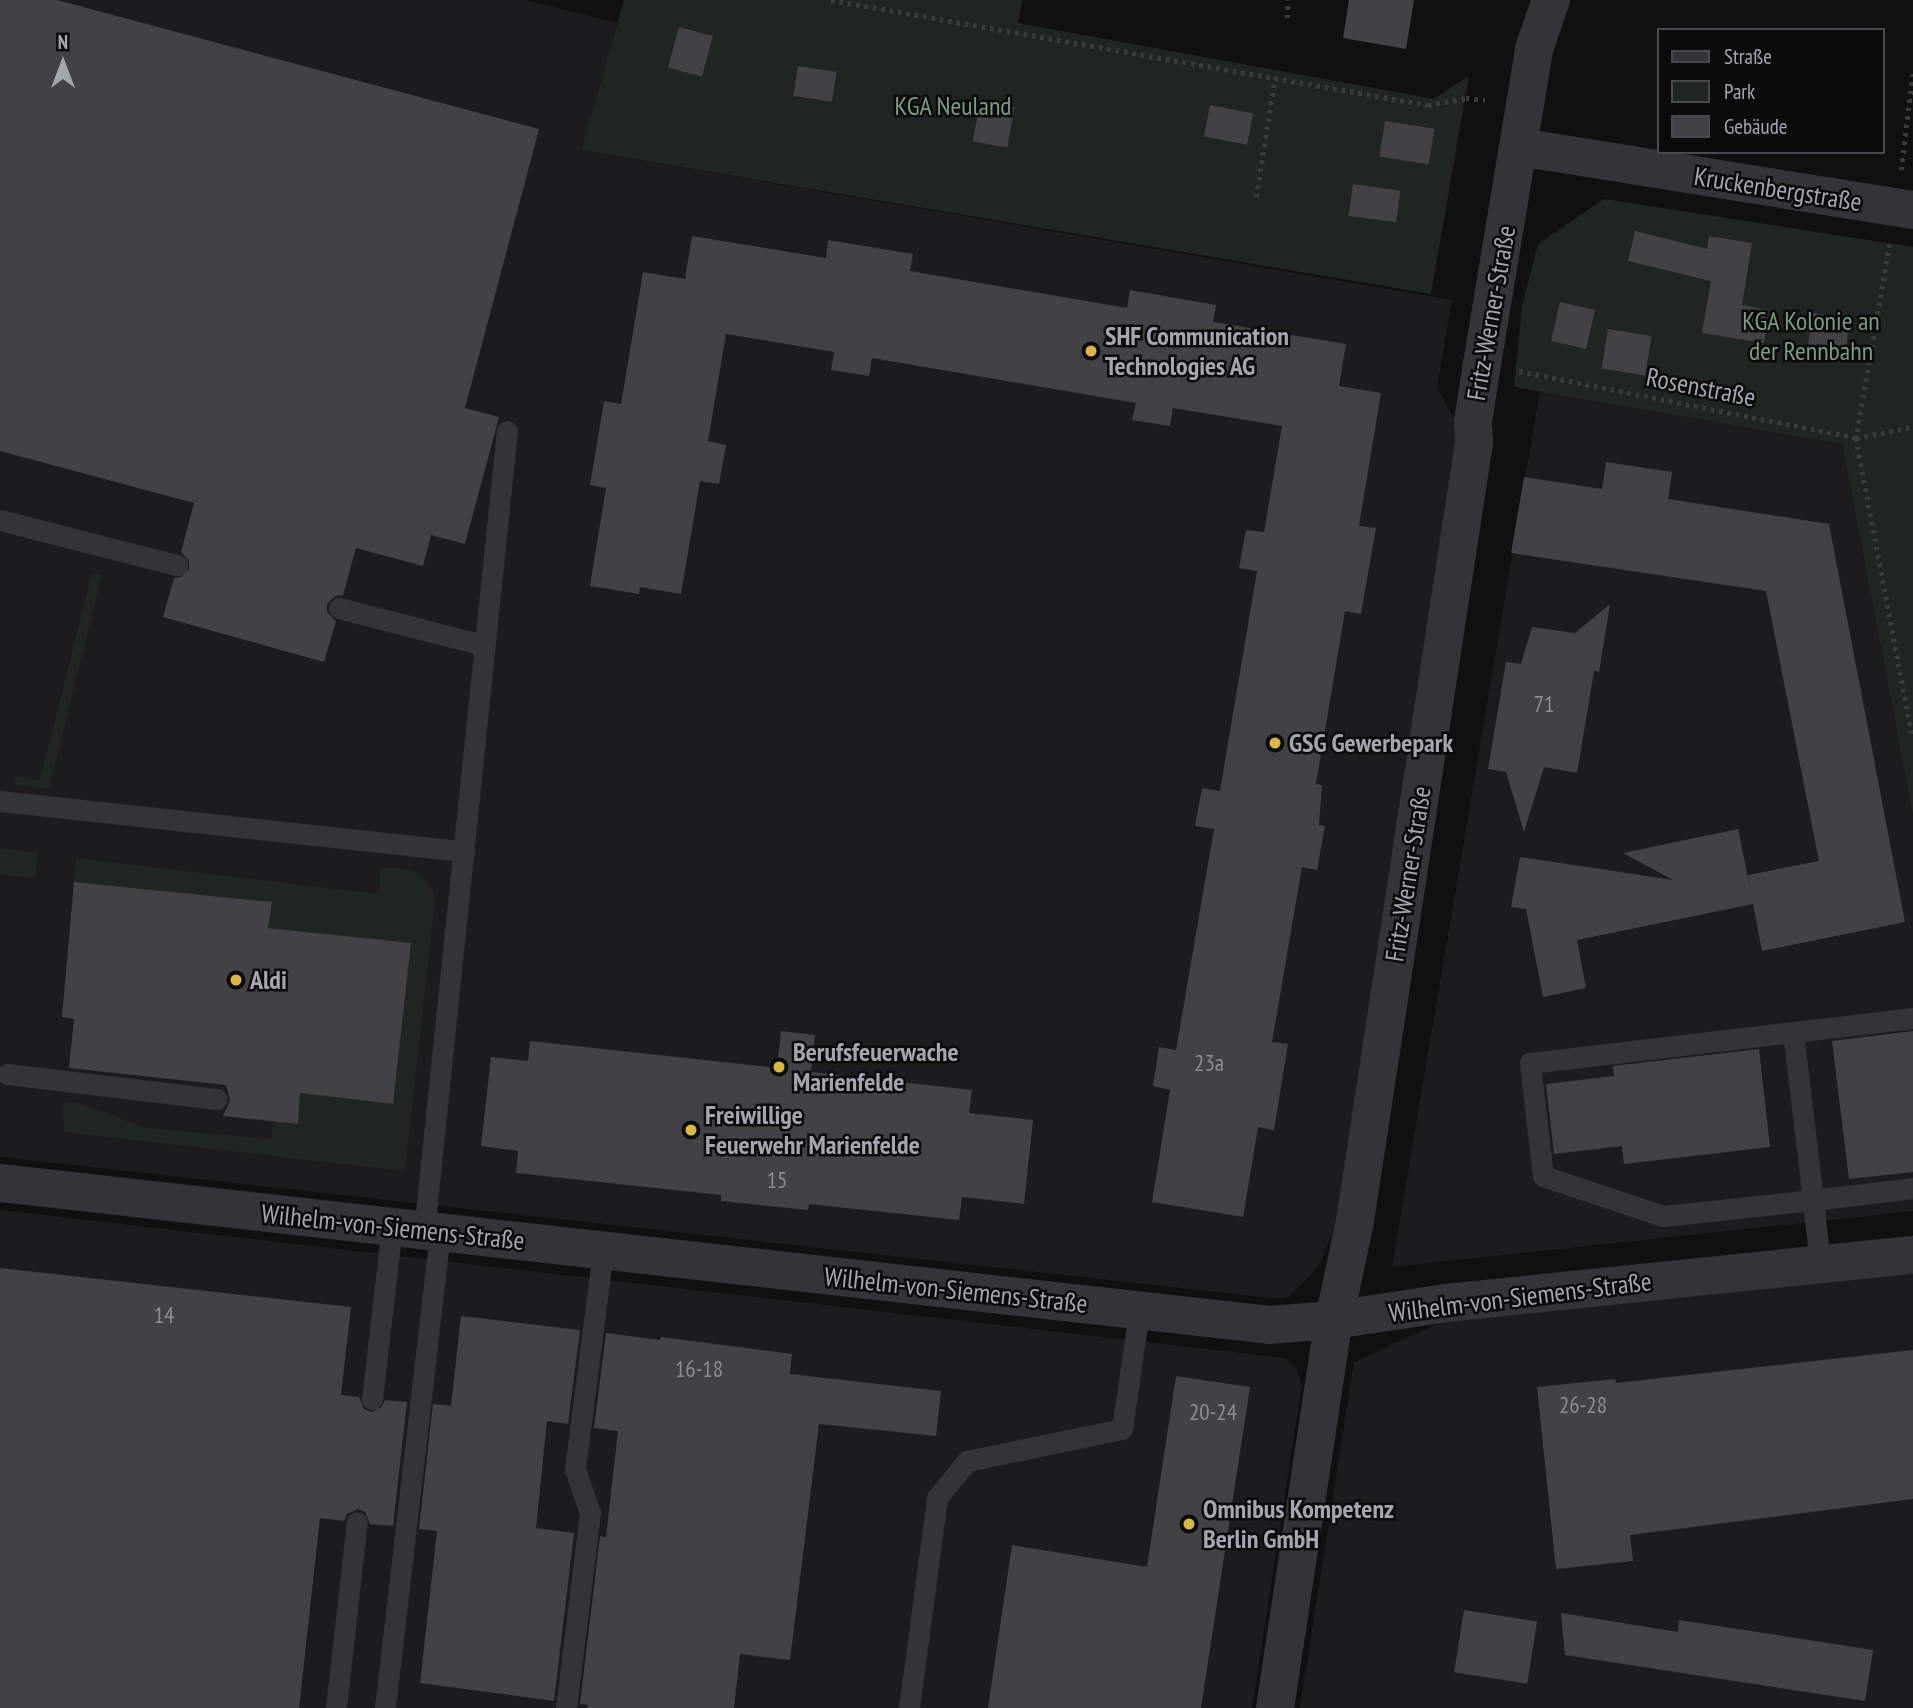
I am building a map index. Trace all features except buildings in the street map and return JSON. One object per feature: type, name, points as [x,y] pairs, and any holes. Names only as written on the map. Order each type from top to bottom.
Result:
[{"type":"street","name":"Fritz-Werner-Straße","points":[[1275,1708],[1334,1320],[1355,1221],[1474,442],[1473,422],[1482,363],[1534,50],[1551,0]]},
{"type":"street","name":"Kruckenbergstraße","points":[[1520,147],[1904,209]]},
{"type":"street","name":"Wilhelm-von-Siemens-Straße","points":[[0,1183],[1269,1325],[1334,1320],[1446,1303],[1913,1255]]},
{"type":"lane","points":[[385,1708],[419,1230],[464,850],[507,431]]},
{"type":"lane","points":[[0,520],[177,565]]},
{"type":"lane","points":[[339,608],[484,645]]},
{"type":"lane","points":[[0,802],[464,850]]},
{"type":"lane","points":[[1913,1018],[1530,1063],[1543,1176],[1662,1216],[1913,1188]]},
{"type":"lane","points":[[1793,1032],[1821,1265]]},
{"type":"lane","points":[[7,1074],[218,1099]]},
{"type":"lane","points":[[372,1399],[419,1230]]},
{"type":"lane","points":[[566,1708],[590,1513],[575,1469],[604,1251]]},
{"type":"lane","points":[[909,1708],[937,1497],[967,1461],[1122,1429],[1139,1311]]},
{"type":"lane","points":[[336,1708],[357,1522]]},
{"type":"path","points":[[831,0],[1428,105],[1466,98],[1526,106]]},
{"type":"path","points":[[1287,18],[1288,0]]},
{"type":"path","points":[[1913,71],[1904,209],[1856,438],[1913,739]]},
{"type":"path","points":[[1256,197],[1275,78]]},
{"type":"path","name":"Rosenstraße","points":[[1482,363],[1856,438],[1913,427]]},
{"type":"shaded area","points":[[0,0],[525,0],[617,23],[581,150],[1452,300],[1437,386],[1465,441],[1337,1222],[1320,1264],[1290,1296],[1282,1299],[0,1157]]},
{"type":"shaded area","points":[[1540,391],[1842,444],[1913,816],[1913,1211],[1392,1267]]},
{"type":"shaded area","points":[[0,1210],[1284,1358],[1297,1369],[1302,1385],[1252,1708],[0,1708]]},
{"type":"shaded area","points":[[1913,1268],[1913,1708],[1300,1708],[1354,1362],[1447,1319]]},
{"type":"green space","name":"KGA Neuland","points":[[624,0],[1022,0],[1018,23],[1434,99],[1469,76],[1431,294],[581,150]]},
{"type":"green space","name":"KGA Kolonie an der Rennbahn","points":[[1604,199],[1913,247],[1913,816],[1842,444],[1514,387],[1522,306],[1538,244]]},
{"type":"green space","points":[[92,573],[102,575],[49,789],[16,785],[15,776],[40,780]]},
{"type":"green space","points":[[0,848],[38,853],[35,878],[0,874]]},
{"type":"green space","points":[[76,858],[379,894],[381,867],[408,869],[421,875],[433,890],[435,901],[405,1171],[64,1132],[63,1103],[78,1103],[146,1128],[271,1139],[274,1121],[298,1123],[300,1093],[392,1104],[411,944],[268,928],[271,902],[74,882]]},
{"type":"place","name":"SHF Communication Technologies AG","points":[[1091,351]]},
{"type":"place","name":"GSG Gewerbepark","points":[[1275,743]]},
{"type":"place","name":"Aldi","points":[[236,980]]},
{"type":"place","name":"Berufsfeuerwache Marienfelde","points":[[779,1067]]},
{"type":"place","name":"Freiwillige Feuerwehr Marienfelde","points":[[691,1130]]},
{"type":"place","name":"Omnibus Kompetenz Berlin GmbH","points":[[1189,1524]]}]
